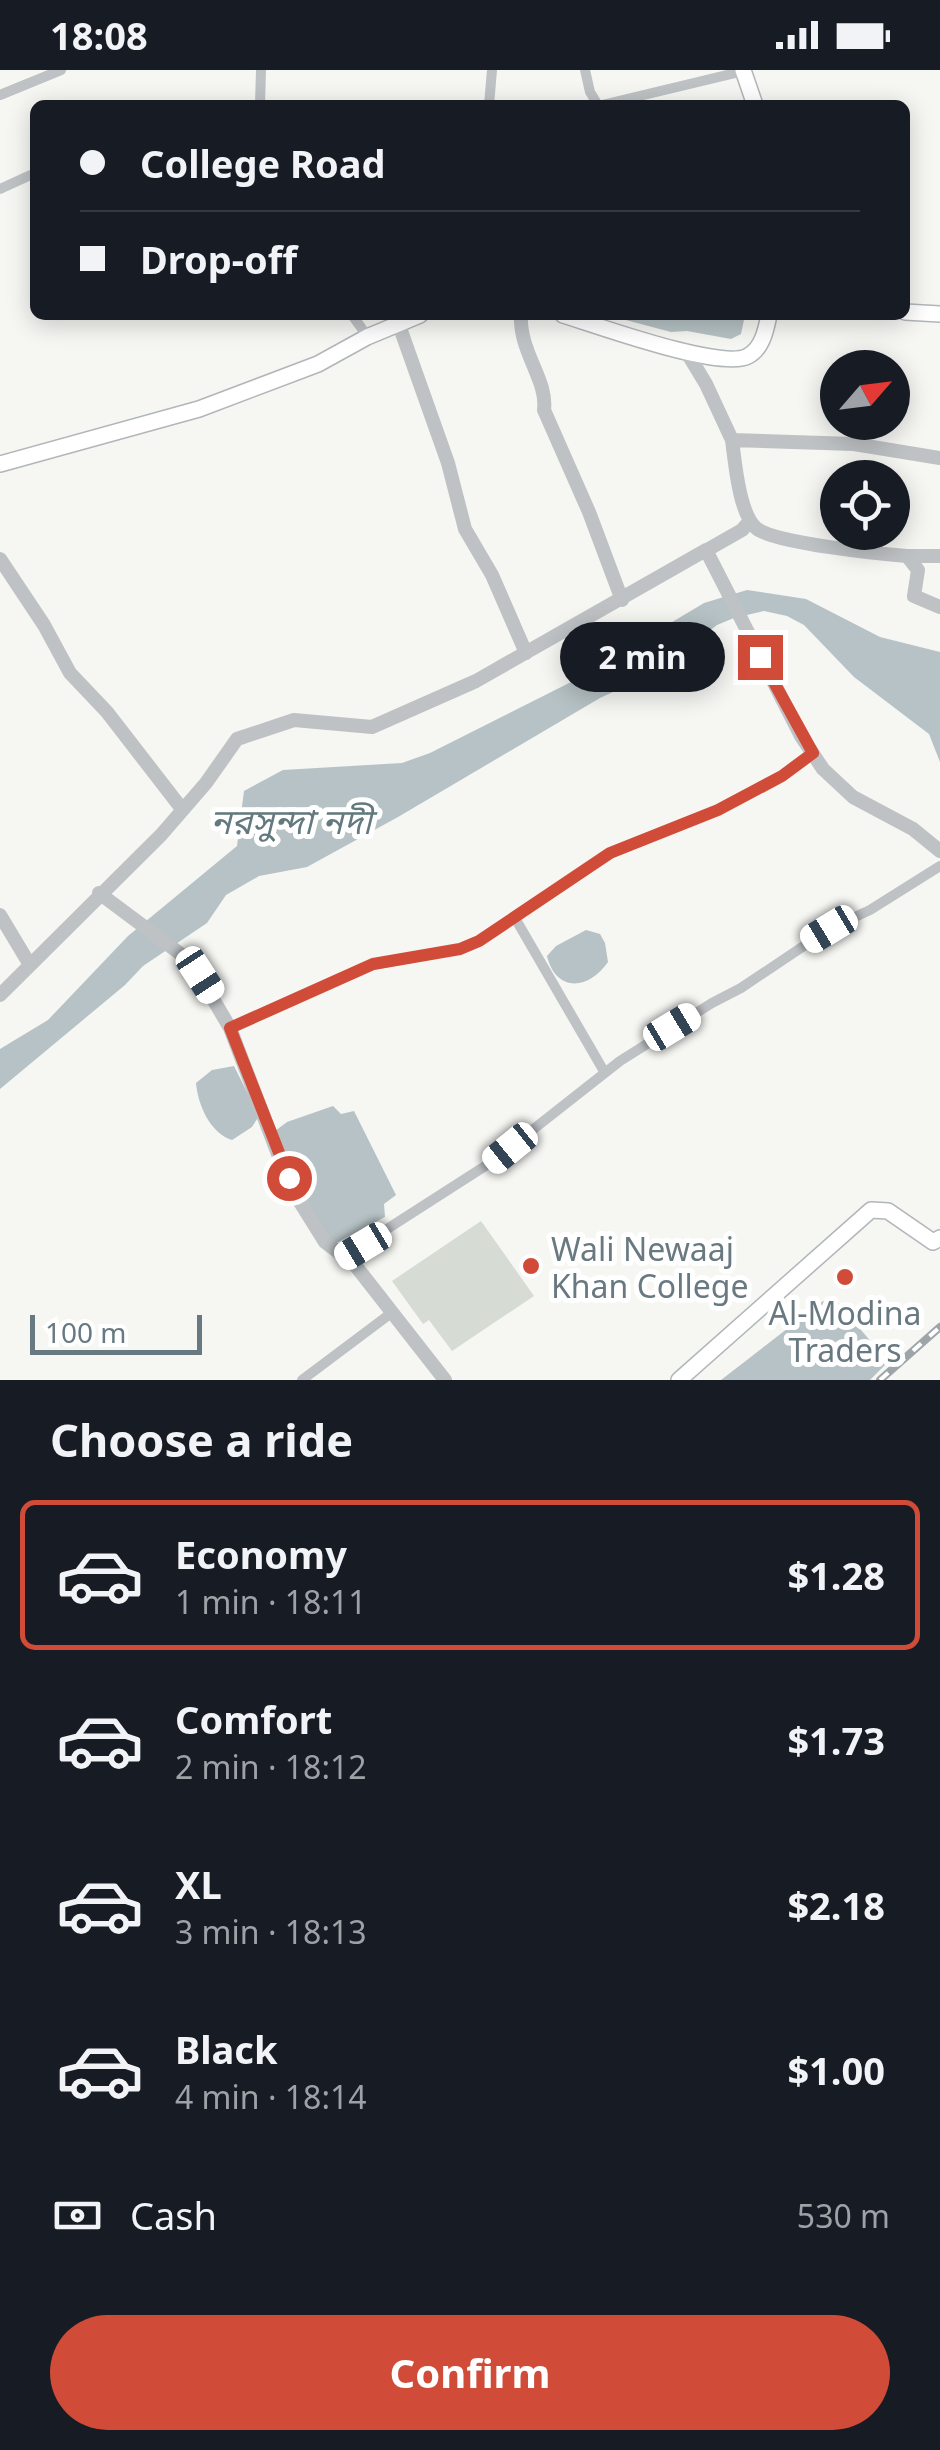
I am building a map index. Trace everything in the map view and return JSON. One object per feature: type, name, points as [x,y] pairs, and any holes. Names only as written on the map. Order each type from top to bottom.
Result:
[{"type":"main road","points":[[744,70],[753,100]]},
{"type":"main road","points":[[910,312],[940,314]]},
{"type":"main road","points":[[0,464],[200,409],[318,364],[368,336],[410,320]]},
{"type":"main road","points":[[584,320],[686,352],[736,360],[750,356],[761,344],[768,320]]},
{"type":"main road","points":[[679,1380],[872,1210],[888,1211],[932,1242],[940,1238]]},
{"type":"street","points":[[0,95],[61,70]]},
{"type":"street","points":[[260,100],[261,70]]},
{"type":"street","points":[[489,100],[492,70]]},
{"type":"street","points":[[584,70],[596,100]]},
{"type":"street","points":[[621,100],[744,70]]},
{"type":"street","points":[[0,189],[30,176]]},
{"type":"street","points":[[356,320],[368,336]]},
{"type":"street","points":[[522,320],[522,342],[546,399],[544,410],[622,600]]},
{"type":"street","points":[[399,325],[448,463],[465,529],[492,575],[526,653]]},
{"type":"street","points":[[686,352],[732,440],[744,505],[757,530],[773,537],[862,553],[940,556]]},
{"type":"street","points":[[732,440],[854,444],[940,458]]},
{"type":"street","points":[[0,995],[99,893],[129,868],[206,783],[237,739],[294,720],[372,726],[476,681],[742,530],[750,521]]},
{"type":"street","points":[[707,550],[813,753],[852,797],[913,829],[940,851]]},
{"type":"street","points":[[908,556],[918,570],[914,596],[935,604]]},
{"type":"street","points":[[0,559],[70,672],[182,810]]},
{"type":"street","points":[[230,1028],[373,964],[460,949],[479,941],[610,853],[718,810],[782,776],[813,753]]},
{"type":"street","points":[[346,1256],[493,1161],[604,1073],[672,1027],[940,866]]},
{"type":"street","points":[[99,893],[186,958],[211,992],[230,1028],[300,1202],[325,1242],[346,1256],[445,1380]]},
{"type":"street","points":[[0,915],[30,965]]},
{"type":"street","points":[[514,918],[604,1073]]},
{"type":"street","points":[[302,1380],[390,1314]]},
{"type":"shaded area","points":[[481,1221],[534,1296],[452,1351],[429,1320],[423,1324],[392,1281]]},
{"type":"water","points":[[626,320],[744,320],[741,334],[731,339],[671,332]]},
{"type":"water","name":"নরসুন্দা নদী","points":[[747,590],[806,599],[880,637],[940,652],[940,762],[929,734],[854,677],[804,625],[764,611],[734,618],[717,625],[656,672],[600,698],[307,867],[259,876],[226,895],[207,923],[143,966],[0,1089],[0,1049],[48,1020],[128,936],[237,846],[244,791],[283,770],[402,763],[430,753],[577,679],[704,603]]},
{"type":"water","points":[[586,930],[600,934],[608,962],[592,978],[565,982],[551,968],[547,956],[556,946]]},
{"type":"water","points":[[234,1066],[259,1116],[252,1127],[232,1140],[217,1131],[207,1117],[196,1083],[212,1070]]},
{"type":"water","points":[[333,1106],[341,1114],[354,1111],[396,1195],[384,1204],[385,1217],[336,1243],[330,1241],[303,1196],[275,1131],[287,1122]]},
{"type":"water","points":[[835,1299],[888,1362],[870,1380],[721,1380],[823,1301]]},
{"type":"railway","points":[[880,1380],[940,1327]]},
{"type":"place","name":"Wali Newaaj Khan College","points":[[531,1266]]},
{"type":"place","name":"Al-Modina Traders","points":[[845,1277]]},
{"type":"route","points":[[289,1178],[230,1028],[373,964],[460,949],[479,941],[610,853],[718,810],[782,776],[813,753],[760,657]]}]
